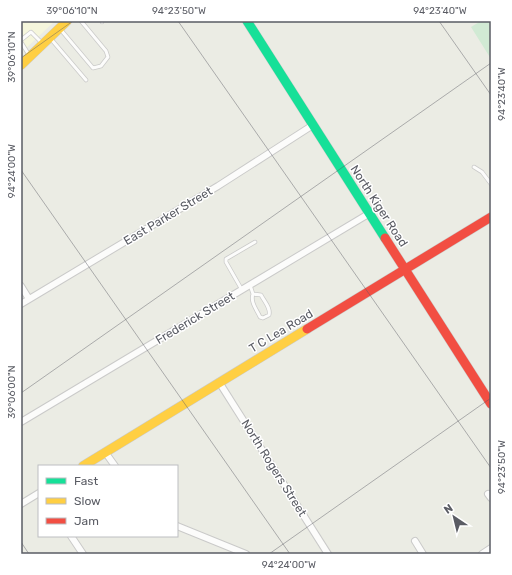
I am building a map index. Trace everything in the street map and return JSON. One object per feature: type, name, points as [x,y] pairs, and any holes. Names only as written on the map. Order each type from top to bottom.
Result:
[{"type":"street","points":[[21,65],[67,21]]},
{"type":"street","name":"North Kiger Road","points":[[247,21],[491,404]]},
{"type":"street","name":"East Parker Street","points":[[21,304],[218,186],[313,125]]},
{"type":"street","name":"Frederick Street","points":[[21,422],[370,213]]},
{"type":"street","name":"T C Lea Road","points":[[85,465],[491,217]]},
{"type":"street","points":[[21,286],[29,299]]},
{"type":"street","name":"North Rogers Street","points":[[220,382],[328,554]]},
{"type":"street","points":[[105,452],[114,465]]},
{"type":"street","points":[[21,504],[38,494]]},
{"type":"street","points":[[178,526],[246,554]]},
{"type":"street","points":[[72,537],[83,554]]},
{"type":"street","points":[[415,541],[423,554]]},
{"type":"street","points":[[482,554],[491,548]]},
{"type":"lane","points":[[60,28],[93,68],[101,66],[108,57],[106,51],[81,21]]},
{"type":"lane","points":[[30,56],[21,41],[31,32],[43,44]]},
{"type":"lane","points":[[50,37],[86,80]]},
{"type":"lane","points":[[474,167],[482,172],[491,184]]},
{"type":"lane","points":[[242,290],[226,262],[226,259],[255,242]]},
{"type":"lane","points":[[250,285],[253,294],[252,303],[260,317],[263,318],[269,315],[269,309],[261,295],[253,294]]},
{"type":"shaded area","points":[[21,21],[55,21],[21,53]]},
{"type":"shaded area","points":[[481,21],[491,21],[491,59],[471,27]]},
{"type":"traffic: fast","points":[[247,21],[385,238]]},
{"type":"traffic: slow","points":[[21,65],[67,21]]},
{"type":"traffic: slow","points":[[85,465],[307,329]]},
{"type":"traffic: jam","points":[[307,329],[491,217]]},
{"type":"traffic: jam","points":[[385,238],[491,404]]}]
